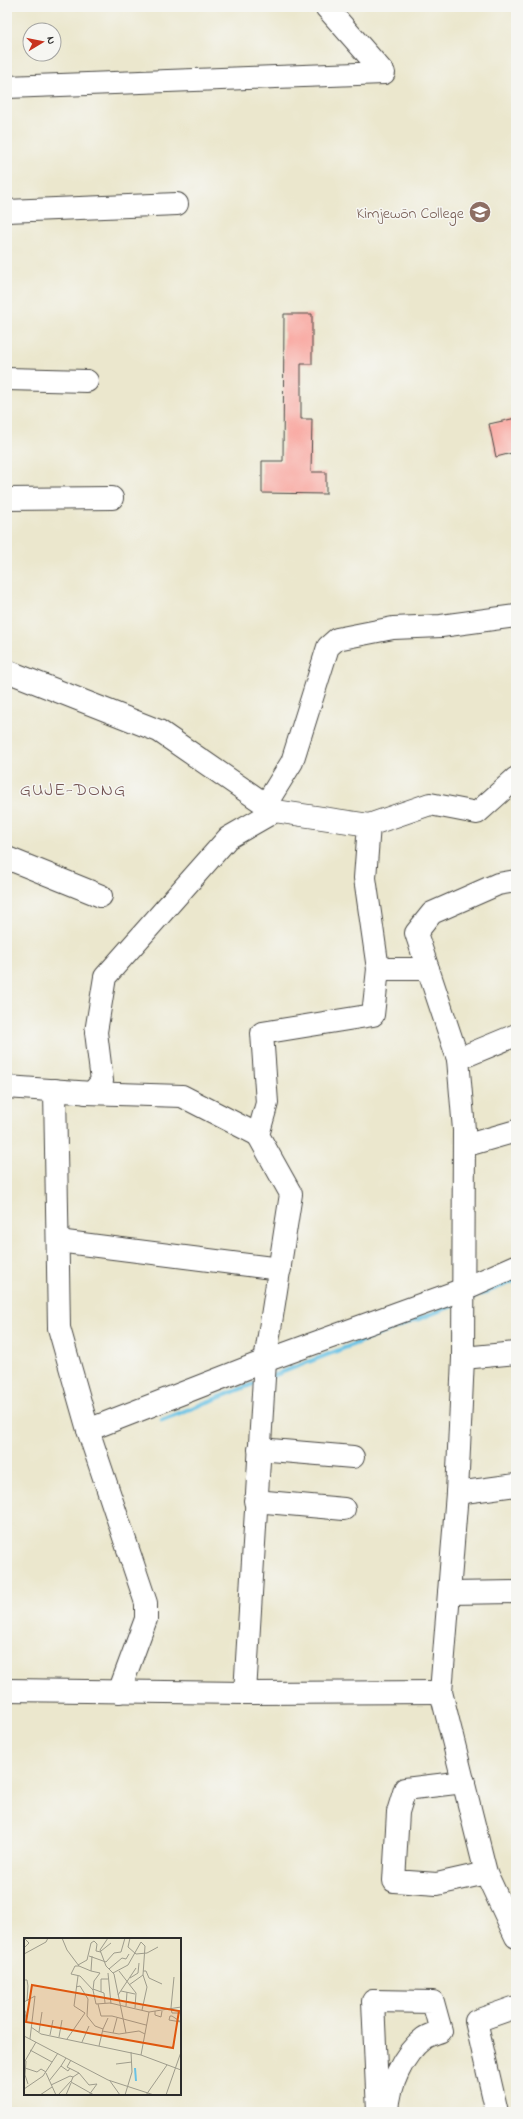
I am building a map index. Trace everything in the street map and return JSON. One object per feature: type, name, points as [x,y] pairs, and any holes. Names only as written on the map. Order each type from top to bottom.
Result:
[{"type":"street","points":[[7,88],[384,73],[326,7]]},
{"type":"street","points":[[7,211],[177,204]]},
{"type":"street","points":[[7,379],[87,380]]},
{"type":"street","points":[[7,499],[112,498]]},
{"type":"street","points":[[92,1093],[102,1081],[96,1032],[105,977],[228,838],[270,808],[292,762],[328,647],[336,639],[393,628],[441,626],[516,616]]},
{"type":"street","points":[[7,671],[159,731],[270,808],[369,825],[430,804],[477,814],[516,778]]},
{"type":"street","points":[[258,1135],[267,1103],[262,1033],[373,1015],[378,969],[365,878],[369,825]]},
{"type":"street","points":[[7,858],[101,896]]},
{"type":"street","points":[[516,881],[498,884],[432,913],[416,933],[458,1060],[464,1130],[462,1358],[457,1493],[441,1692],[486,1873],[516,1937]]},
{"type":"street","points":[[378,969],[428,969]]},
{"type":"street","points":[[458,1060],[516,1036]]},
{"type":"street","points":[[7,1087],[92,1093],[182,1096],[258,1135],[291,1194],[265,1362],[255,1501],[245,1693]]},
{"type":"street","points":[[55,1090],[59,1328],[88,1430],[146,1603],[146,1619],[119,1692]]},
{"type":"street","points":[[464,1146],[516,1131]]},
{"type":"street","points":[[58,1241],[280,1269]]},
{"type":"street","points":[[88,1430],[265,1362],[463,1297],[516,1266]]},
{"type":"street","points":[[462,1358],[516,1353]]},
{"type":"street","points":[[259,1449],[352,1457]]},
{"type":"street","points":[[457,1493],[516,1485]]},
{"type":"street","points":[[255,1501],[344,1509]]},
{"type":"street","points":[[450,1593],[516,1592]]},
{"type":"street","points":[[7,1690],[245,1693],[441,1692]]},
{"type":"street","points":[[464,1782],[405,1789],[398,1812],[394,1881],[437,1884],[486,1873]]},
{"type":"street","points":[[378,2112],[373,2001],[433,2002],[441,2031],[424,2038],[406,2056],[389,2095],[388,2112]]},
{"type":"street","points":[[497,2112],[476,2021],[516,2007]]},
{"type":"building","points":[[284,314],[312,314],[312,364],[301,364],[301,419],[312,419],[311,472],[326,472],[326,494],[262,493],[262,461],[283,461]]},
{"type":"building","points":[[516,418],[516,452],[496,457],[489,424]]},
{"type":"waterway","points":[[469,1299],[516,1280]]},
{"type":"waterway","points":[[270,1377],[457,1304]]},
{"type":"waterway","points":[[162,1420],[258,1382]]},
{"type":"place","name":"Kimjewŏn College","points":[[480,212]]},
{"type":"district","name":"GUJE-DONG","points":[[73,789]]}]
